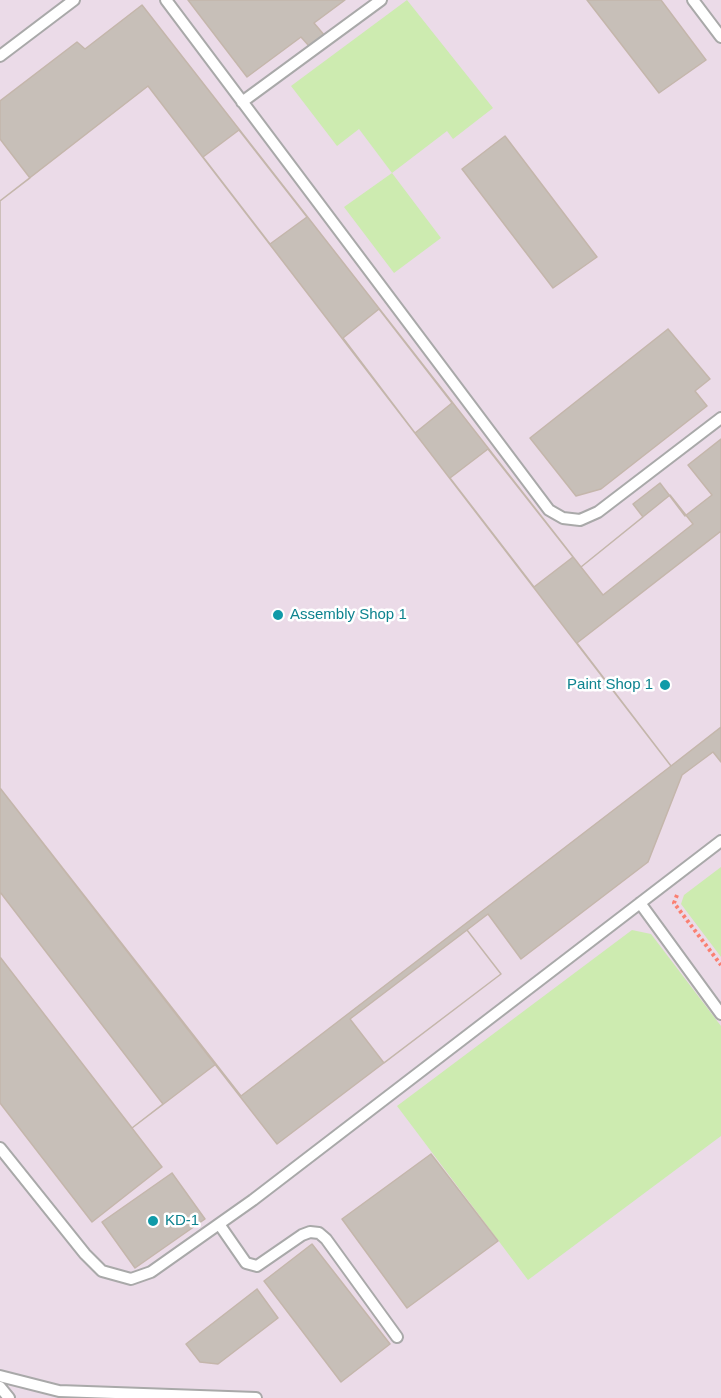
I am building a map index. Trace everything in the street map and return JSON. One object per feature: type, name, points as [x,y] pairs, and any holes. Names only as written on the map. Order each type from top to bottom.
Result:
[{"type":"lane","points":[[0,56],[74,0]]},
{"type":"lane","points":[[166,0],[549,510],[563,518],[580,520],[598,512],[721,418]]},
{"type":"lane","points":[[242,102],[381,0]]},
{"type":"lane","points":[[693,0],[721,37]]},
{"type":"lane","points":[[0,1148],[85,1254],[102,1271],[131,1279],[151,1272],[219,1224],[721,841]]},
{"type":"lane","points":[[640,903],[721,1014]]},
{"type":"lane","points":[[219,1224],[246,1263],[251,1265],[261,1263],[302,1235],[310,1232],[319,1233],[326,1239],[397,1337]]},
{"type":"lane","points":[[0,1376],[15,1382],[69,1392],[256,1398]]},
{"type":"lane","points":[[0,1387],[9,1398]]},
{"type":"path","points":[[678,890],[674,903],[721,965]]},
{"type":"shaded area","points":[[0,0],[721,0],[721,1398],[0,1398]]},
{"type":"green space","points":[[407,0],[493,108],[453,139],[447,131],[392,173],[359,129],[337,146],[291,86]]},
{"type":"green space","points":[[392,173],[441,238],[394,273],[344,207]]},
{"type":"green space","points":[[721,867],[721,957],[681,904],[684,895]]},
{"type":"green space","points":[[632,930],[651,934],[721,1026],[721,1136],[528,1280],[397,1106]]},
{"type":"building","points":[[188,0],[345,0],[314,23],[325,36],[309,46],[301,37],[247,77]]},
{"type":"building","points":[[587,0],[661,0],[706,60],[659,93]]},
{"type":"building","name":"Assembly Shop 1","points":[[142,5],[581,567],[643,517],[633,504],[660,483],[685,516],[712,495],[688,465],[721,439],[721,762],[713,752],[682,775],[648,862],[521,959],[488,914],[467,930],[501,974],[277,1144],[0,788],[0,201],[30,178],[0,139],[0,101],[77,42],[85,49]]},
{"type":"building","name":"Assembly Shop 1","points":[[148,86],[671,766],[241,1096],[0,788],[0,201]]},
{"type":"building","points":[[239,130],[307,217],[270,244],[203,157]]},
{"type":"building","points":[[505,136],[597,257],[553,288],[462,169]]},
{"type":"building","points":[[379,309],[452,403],[415,433],[343,338]]},
{"type":"building","points":[[668,329],[710,379],[695,391],[707,406],[601,489],[576,496],[530,438]]},
{"type":"building","points":[[488,449],[573,557],[534,587],[450,478]]},
{"type":"building","points":[[670,495],[693,524],[603,595],[581,567]]},
{"type":"building","name":"Paint Shop 1","points":[[721,531],[721,727],[671,766],[577,643]]},
{"type":"building","points":[[0,788],[216,1064],[132,1128],[0,957]]},
{"type":"building","points":[[0,892],[163,1104],[132,1128],[0,957]]},
{"type":"building","points":[[467,930],[501,974],[384,1063],[350,1019]]},
{"type":"building","points":[[0,957],[162,1167],[92,1222],[0,1103]]},
{"type":"building","points":[[431,1154],[498,1241],[407,1308],[342,1219]]},
{"type":"building","name":"KD-1","points":[[172,1173],[205,1219],[135,1268],[102,1222]]},
{"type":"building","points":[[312,1244],[390,1344],[341,1382],[264,1281]]},
{"type":"building","points":[[257,1289],[278,1318],[218,1364],[200,1362],[186,1344]]},
{"type":"place","name":"Assembly Shop 1","points":[[278,615]]},
{"type":"place","name":"Paint Shop 1","points":[[665,685]]},
{"type":"place","name":"KD-1","points":[[153,1221]]}]
